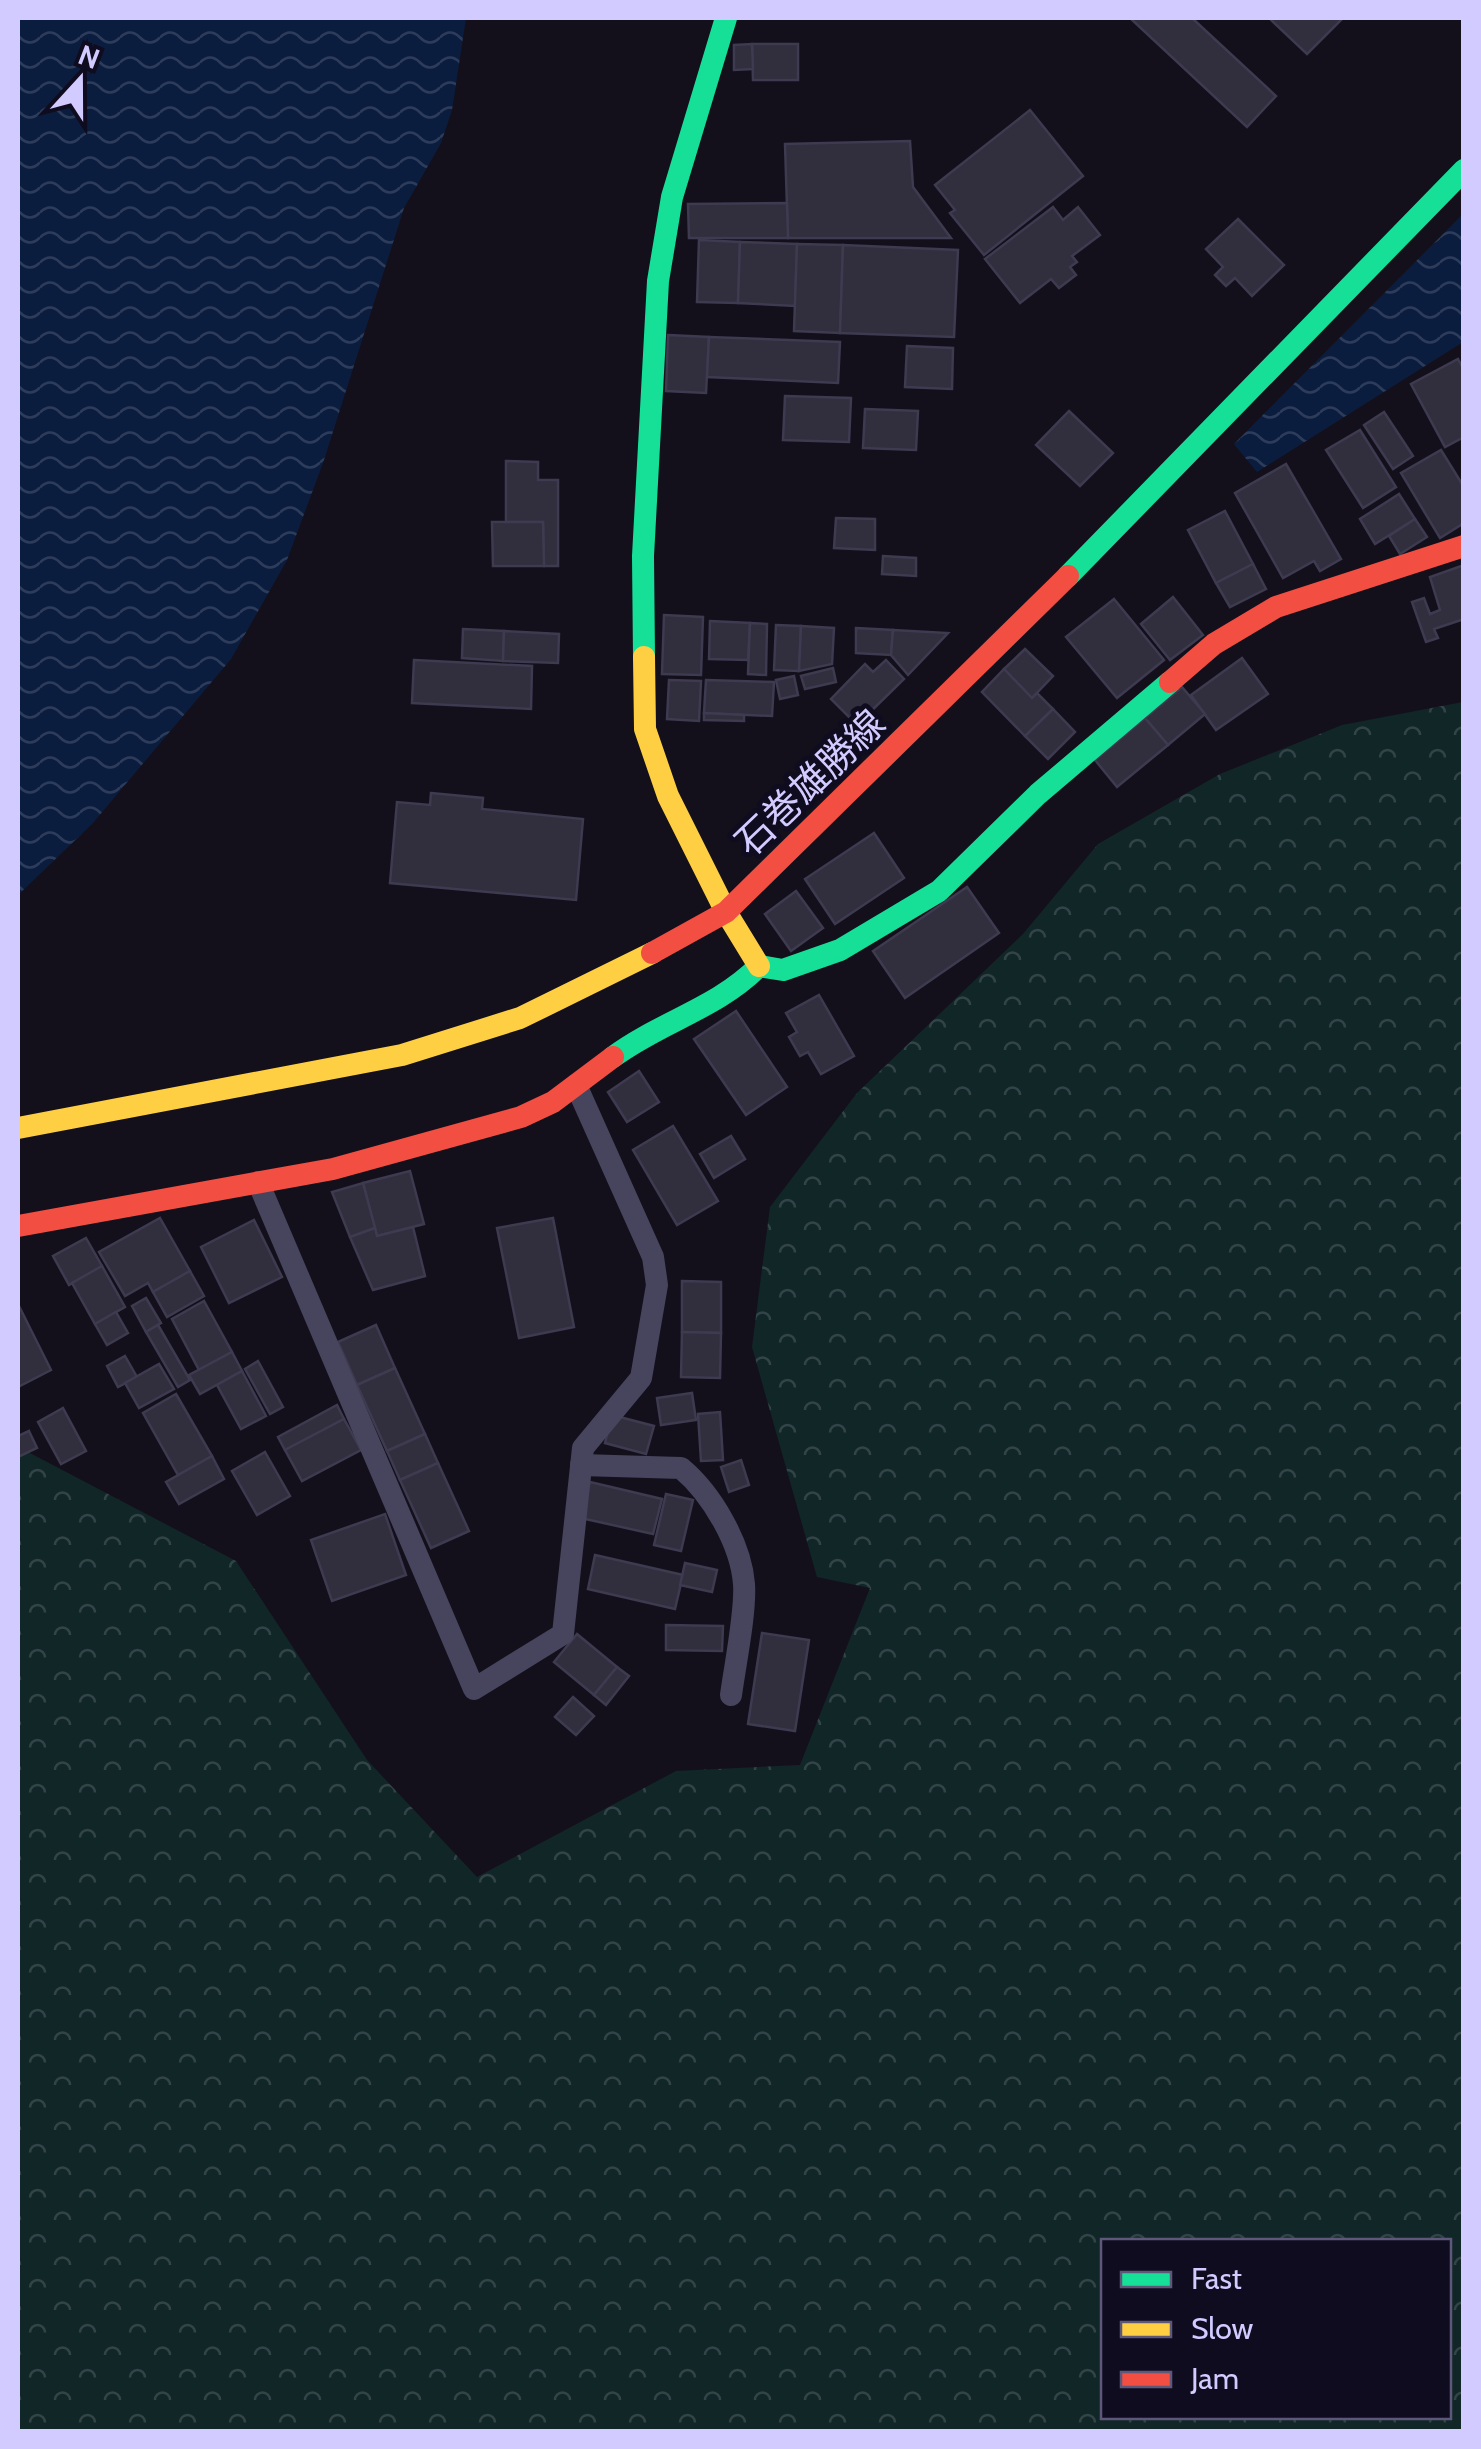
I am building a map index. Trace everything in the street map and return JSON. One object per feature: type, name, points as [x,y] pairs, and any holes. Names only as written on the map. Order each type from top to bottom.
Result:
[{"type":"street","points":[[726,18],[672,197],[658,281],[644,575],[645,729],[668,796],[726,912],[760,966],[782,970],[840,950],[939,892],[1038,794],[1214,644],[1245,625],[1276,607],[1464,546]]},
{"type":"street","name":"石巻雄勝線","points":[[18,1128],[402,1055],[520,1018],[726,912],[1018,630],[1268,378],[1464,170]]},
{"type":"street","points":[[18,1226],[334,1169],[521,1117],[546,1106],[638,1040],[741,987],[760,966]]},
{"type":"lane","points":[[258,1182],[474,1689],[563,1634],[583,1448],[640,1378],[657,1285],[654,1257],[576,1084]]},
{"type":"lane","points":[[580,1466],[681,1468],[692,1477],[731,1536],[744,1584],[731,1694]]},
{"type":"green space","points":[[1463,702],[1463,2431],[18,2431],[18,1450],[236,1561],[367,1760],[477,1877],[676,1771],[800,1765],[870,1588],[817,1577],[752,1347],[770,1207],[857,1093],[1023,934],[1098,844],[1220,774],[1342,725]]},
{"type":"water","points":[[18,18],[466,18],[452,110],[441,143],[404,208],[324,460],[287,560],[231,659],[92,824],[18,895]]},
{"type":"water","points":[[1463,214],[1463,342],[1257,472],[1234,444]]},
{"type":"building","points":[[1130,18],[1192,18],[1276,96],[1247,127]]},
{"type":"building","points":[[1269,18],[1343,18],[1307,54]]},
{"type":"building","points":[[752,44],[798,44],[798,80],[753,80]]},
{"type":"building","points":[[752,44],[753,69],[734,70],[734,45]]},
{"type":"building","points":[[1030,110],[1083,176],[984,255],[950,213],[955,210],[935,185]]},
{"type":"building","points":[[910,141],[913,187],[951,238],[788,238],[785,144]]},
{"type":"building","points":[[787,203],[788,238],[689,238],[688,204]]},
{"type":"building","points":[[1053,207],[1063,220],[1078,207],[1100,235],[1072,256],[1077,262],[1070,267],[1076,275],[1059,288],[1051,279],[1020,303],[985,259]]},
{"type":"building","points":[[1238,219],[1284,265],[1252,296],[1235,278],[1226,286],[1215,275],[1223,267],[1206,249]]},
{"type":"building","points":[[699,240],[740,242],[738,303],[697,302]]},
{"type":"building","points":[[740,242],[797,244],[795,306],[738,303]]},
{"type":"building","points":[[797,244],[843,245],[840,333],[794,331]]},
{"type":"building","points":[[843,245],[958,250],[954,337],[840,333]]},
{"type":"building","points":[[668,335],[709,337],[706,393],[666,391]]},
{"type":"building","points":[[709,337],[840,342],[838,383],[707,377]]},
{"type":"building","points":[[907,346],[953,348],[952,389],[905,387]]},
{"type":"building","points":[[1458,359],[1464,370],[1464,437],[1445,447],[1411,384]]},
{"type":"building","points":[[785,396],[851,398],[849,442],[783,440]]},
{"type":"building","points":[[865,409],[918,411],[916,450],[863,448]]},
{"type":"building","points":[[1069,411],[1113,453],[1080,486],[1036,445]]},
{"type":"building","points":[[1384,412],[1413,456],[1393,469],[1364,425]]},
{"type":"building","points":[[1360,430],[1396,487],[1363,508],[1326,450]]},
{"type":"building","points":[[1441,450],[1464,487],[1464,523],[1440,538],[1401,473]]},
{"type":"building","points":[[506,461],[538,462],[538,480],[558,480],[558,566],[544,566],[543,522],[506,522]]},
{"type":"building","points":[[1286,464],[1341,559],[1320,571],[1314,561],[1283,578],[1235,493]]},
{"type":"building","points":[[1399,494],[1415,519],[1375,544],[1360,519]]},
{"type":"building","points":[[1225,511],[1253,564],[1216,583],[1188,530]]},
{"type":"building","points":[[836,518],[875,519],[875,550],[834,548]]},
{"type":"building","points":[[1415,519],[1427,537],[1400,554],[1389,536]]},
{"type":"building","points":[[492,522],[543,522],[544,566],[493,566]]},
{"type":"building","points":[[883,556],[916,558],[916,576],[882,574]]},
{"type":"building","points":[[1253,564],[1266,589],[1230,607],[1216,583]]},
{"type":"building","points":[[1464,565],[1464,619],[1434,629],[1438,638],[1426,642],[1412,602],[1424,598],[1430,614],[1440,610],[1430,577]]},
{"type":"building","points":[[1173,597],[1203,635],[1170,660],[1141,624]]},
{"type":"building","points":[[1114,599],[1164,660],[1117,698],[1066,637]]},
{"type":"building","points":[[664,615],[703,617],[701,675],[662,674]]},
{"type":"building","points":[[710,621],[750,623],[748,660],[709,659]]},
{"type":"building","points":[[750,623],[767,624],[766,675],[748,674]]},
{"type":"building","points":[[776,625],[801,626],[799,671],[774,670]]},
{"type":"building","points":[[801,626],[834,628],[832,664],[799,671]]},
{"type":"building","points":[[856,628],[893,630],[891,655],[856,653]]},
{"type":"building","points":[[463,629],[504,631],[503,661],[462,658]]},
{"type":"building","points":[[893,630],[948,633],[908,675],[891,655]]},
{"type":"building","points":[[504,631],[559,634],[558,663],[503,661]]},
{"type":"building","points":[[1025,649],[1053,676],[1032,698],[1004,669]]},
{"type":"building","points":[[1242,658],[1268,694],[1216,730],[1191,695]]},
{"type":"building","points":[[414,660],[532,666],[531,709],[412,703]]},
{"type":"building","points":[[886,660],[904,679],[857,725],[831,699],[865,664],[873,672]]},
{"type":"building","points":[[833,668],[836,682],[805,689],[801,676]]},
{"type":"building","points":[[1004,669],[1032,698],[1037,693],[1053,709],[1025,736],[982,692]]},
{"type":"building","points":[[794,676],[798,695],[780,699],[776,680]]},
{"type":"building","points":[[669,680],[701,681],[699,721],[667,719]]},
{"type":"building","points":[[706,680],[774,682],[772,716],[704,713]]},
{"type":"building","points":[[1182,687],[1205,714],[1168,745],[1145,718]]},
{"type":"building","points":[[1053,709],[1075,732],[1048,759],[1025,736]]},
{"type":"building","points":[[704,713],[744,715],[744,721],[704,720]]},
{"type":"building","points":[[1145,718],[1168,745],[1117,787],[1095,760]]},
{"type":"building","points":[[431,793],[483,798],[482,809],[583,819],[576,900],[390,883],[397,802],[430,805]]},
{"type":"building","points":[[874,833],[904,878],[835,924],[805,879]]},
{"type":"building","points":[[967,887],[999,933],[905,998],[873,951]]},
{"type":"building","points":[[796,891],[823,928],[791,951],[765,914]]},
{"type":"building","points":[[819,995],[854,1056],[821,1074],[808,1052],[800,1056],[789,1037],[797,1032],[786,1013]]},
{"type":"building","points":[[736,1011],[787,1087],[746,1115],[694,1039]]},
{"type":"building","points":[[639,1071],[659,1102],[627,1122],[608,1092]]},
{"type":"building","points":[[673,1126],[718,1201],[677,1225],[633,1150]]},
{"type":"building","points":[[731,1136],[745,1159],[714,1178],[700,1154]]},
{"type":"building","points":[[410,1171],[424,1224],[377,1236],[363,1183]]},
{"type":"building","points":[[363,1183],[375,1228],[350,1237],[332,1192]]},
{"type":"building","points":[[160,1218],[190,1271],[153,1292],[148,1283],[125,1296],[99,1252]]},
{"type":"building","points":[[553,1218],[574,1327],[519,1338],[497,1228]]},
{"type":"building","points":[[254,1220],[282,1277],[229,1303],[201,1247]]},
{"type":"building","points":[[413,1227],[425,1276],[373,1290],[350,1237],[375,1228],[377,1236]]},
{"type":"building","points":[[86,1238],[102,1266],[69,1285],[53,1256]]},
{"type":"building","points":[[102,1266],[125,1307],[95,1324],[72,1283]]},
{"type":"building","points":[[190,1271],[204,1296],[167,1317],[153,1292]]},
{"type":"building","points":[[682,1281],[721,1282],[721,1333],[682,1332]]},
{"type":"building","points":[[146,1298],[161,1323],[146,1332],[132,1306]]},
{"type":"building","points":[[204,1301],[232,1352],[199,1370],[172,1319]]},
{"type":"building","points":[[18,1304],[51,1370],[18,1387]]},
{"type":"building","points":[[116,1312],[128,1333],[107,1345],[95,1324]]},
{"type":"building","points":[[158,1325],[190,1380],[178,1387],[146,1332]]},
{"type":"building","points":[[376,1325],[395,1368],[357,1385],[338,1342]]},
{"type":"building","points":[[682,1332],[721,1333],[720,1378],[681,1377]]},
{"type":"building","points":[[232,1352],[242,1371],[200,1394],[189,1375]]},
{"type":"building","points":[[125,1356],[137,1377],[118,1387],[107,1366]]},
{"type":"building","points":[[258,1361],[283,1407],[270,1414],[245,1369]]},
{"type":"building","points":[[159,1364],[174,1389],[139,1408],[125,1383]]},
{"type":"building","points":[[395,1368],[425,1434],[387,1451],[357,1385]]},
{"type":"building","points":[[242,1371],[266,1416],[241,1429],[217,1385]]},
{"type":"building","points":[[692,1393],[696,1420],[661,1425],[657,1398]]},
{"type":"building","points":[[176,1394],[212,1456],[178,1475],[143,1413]]},
{"type":"building","points":[[337,1405],[344,1419],[285,1450],[278,1437]]},
{"type":"building","points":[[63,1408],[86,1451],[61,1464],[38,1422]]},
{"type":"building","points":[[720,1412],[723,1460],[701,1461],[698,1414]]},
{"type":"building","points":[[612,1415],[654,1426],[646,1454],[605,1443]]},
{"type":"building","points":[[344,1419],[361,1450],[302,1481],[285,1450]]},
{"type":"building","points":[[29,1431],[37,1448],[18,1457],[18,1436]]},
{"type":"building","points":[[425,1434],[438,1463],[400,1480],[387,1451]]},
{"type":"building","points":[[265,1452],[290,1496],[257,1515],[232,1471]]},
{"type":"building","points":[[212,1456],[224,1479],[179,1504],[166,1482]]},
{"type":"building","points":[[741,1460],[749,1485],[729,1492],[721,1467]]},
{"type":"building","points":[[438,1463],[469,1531],[431,1548],[400,1480]]},
{"type":"building","points":[[590,1482],[662,1499],[653,1534],[581,1518]]},
{"type":"building","points":[[666,1494],[693,1500],[681,1551],[654,1545]]},
{"type":"building","points":[[385,1514],[406,1575],[332,1601],[311,1540]]},
{"type":"building","points":[[595,1555],[683,1575],[675,1609],[588,1589]]},
{"type":"building","points":[[685,1563],[717,1570],[712,1592],[680,1585]]},
{"type":"building","points":[[666,1625],[723,1626],[722,1651],[666,1650]]},
{"type":"building","points":[[762,1633],[809,1640],[795,1731],[748,1724]]},
{"type":"building","points":[[577,1634],[617,1667],[594,1695],[554,1662]]},
{"type":"building","points":[[617,1667],[629,1676],[606,1705],[594,1695]]},
{"type":"building","points":[[573,1697],[594,1716],[576,1735],[555,1717]]},
{"type":"traffic: fast","points":[[644,657],[643,556],[658,281],[672,197],[726,18]]},
{"type":"traffic: fast","points":[[1068,576],[1464,170]]},
{"type":"traffic: fast","points":[[759,966],[783,970],[840,950],[939,891],[1038,794],[1170,682]]},
{"type":"traffic: fast","points":[[613,1057],[726,993],[759,966]]},
{"type":"traffic: slow","points":[[644,657],[645,729],[668,796],[726,912],[759,966]]},
{"type":"traffic: slow","points":[[18,1128],[402,1055],[520,1018],[652,953]]},
{"type":"traffic: jam","points":[[1170,682],[1214,644],[1276,607],[1464,546]]},
{"type":"traffic: jam","points":[[652,953],[726,912],[1068,576]]},
{"type":"traffic: jam","points":[[18,1226],[333,1169],[521,1117],[553,1102],[613,1057]]}]
